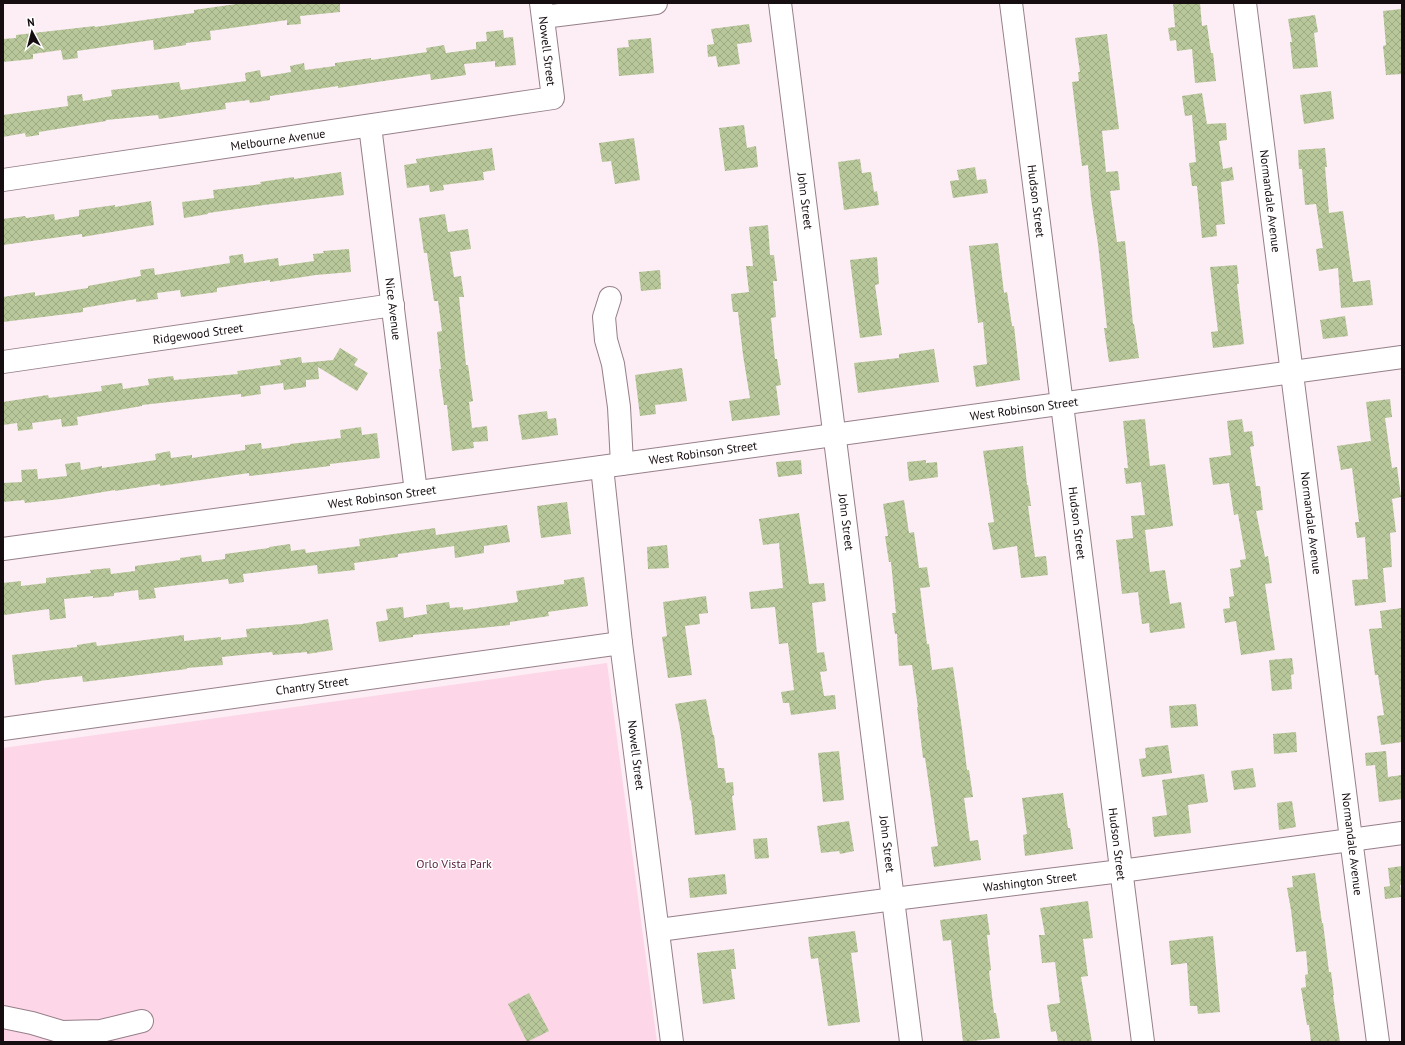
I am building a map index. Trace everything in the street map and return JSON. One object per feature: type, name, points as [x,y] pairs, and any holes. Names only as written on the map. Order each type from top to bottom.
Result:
[{"type":"street","points":[[542,10],[656,3]]},
{"type":"street","name":"John Street","points":[[780,3],[912,1042]]},
{"type":"street","name":"Hudson Street","points":[[1011,3],[1143,1042]]},
{"type":"street","name":"Normandale Avenue","points":[[1245,3],[1378,1042]]},
{"type":"street","name":"Nowell Street","points":[[542,10],[553,98]]},
{"type":"street","name":"Melbourne Avenue","points":[[3,180],[553,98]]},
{"type":"street","name":"Nice Avenue","points":[[370,126],[416,492]]},
{"type":"street","name":"Nowell Street","points":[[610,298],[604,317],[606,340],[613,364],[619,408],[612,466],[621,643],[659,930],[672,1042]]},
{"type":"street","name":"Ridgewood Street","points":[[3,362],[393,305]]},
{"type":"street","name":"West Robinson Street","points":[[3,549],[1402,357]]},
{"type":"street","name":"Chantry Street","points":[[3,729],[621,643]]},
{"type":"street","name":"Washington Street","points":[[659,930],[1121,871],[1402,833]]},
{"type":"street","points":[[3,1017],[32,1023],[62,1032],[102,1031],[142,1021]]},
{"type":"green space","name":"Orlo Vista Park","points":[[607,663],[657,1042],[3,1042],[3,748]]},
{"type":"building","points":[[243,3],[340,3],[340,12],[300,16],[301,24],[287,25],[287,20],[210,31],[211,40],[186,43],[186,45],[154,50],[153,40],[77,51],[78,58],[63,60],[61,50],[33,54],[33,59],[3,62],[3,39],[16,38],[16,35],[95,27],[194,13],[194,10]]},
{"type":"building","points":[[1173,3],[1200,3],[1202,26],[1207,25],[1211,53],[1213,53],[1216,81],[1195,83],[1192,49],[1177,51],[1176,40],[1170,41],[1168,28],[1175,27]]},
{"type":"building","points":[[1402,9],[1402,74],[1386,75],[1383,46],[1386,45],[1383,11]]},
{"type":"building","points":[[1315,15],[1318,32],[1314,33],[1318,67],[1293,69],[1290,42],[1292,42],[1288,19]]},
{"type":"building","points":[[749,24],[752,42],[737,44],[740,64],[718,67],[716,56],[708,57],[707,45],[714,44],[711,29]]},
{"type":"building","points":[[503,30],[504,38],[513,37],[516,65],[495,67],[495,61],[464,64],[466,75],[431,80],[430,74],[338,88],[338,86],[270,96],[270,100],[250,103],[249,100],[225,103],[226,109],[159,119],[158,115],[106,120],[39,132],[39,135],[26,137],[25,133],[3,137],[3,115],[68,106],[67,96],[82,94],[83,101],[112,96],[111,90],[179,82],[181,90],[246,81],[245,73],[260,70],[261,77],[291,72],[290,66],[304,63],[305,70],[335,66],[335,63],[371,58],[371,60],[427,52],[426,48],[444,45],[446,53],[476,49],[476,42],[487,41],[486,32]]},
{"type":"building","points":[[1107,34],[1119,129],[1102,131],[1106,172],[1118,171],[1120,190],[1110,191],[1117,242],[1125,241],[1133,324],[1139,358],[1109,362],[1104,328],[1107,328],[1088,165],[1082,166],[1072,82],[1079,81],[1078,72],[1080,72],[1075,38]]},
{"type":"building","points":[[651,38],[654,73],[619,76],[617,48],[629,47],[628,40]]},
{"type":"building","points":[[1331,91],[1334,119],[1304,124],[1300,95]]},
{"type":"building","points":[[1202,93],[1207,124],[1226,123],[1227,140],[1219,141],[1223,169],[1232,167],[1234,180],[1221,182],[1225,224],[1216,225],[1217,236],[1202,238],[1197,186],[1192,186],[1189,163],[1196,162],[1192,115],[1185,116],[1182,96]]},
{"type":"building","points":[[744,125],[747,148],[756,146],[758,167],[725,171],[719,128]]},
{"type":"building","points":[[634,138],[640,180],[615,184],[611,161],[602,162],[599,143]]},
{"type":"building","points":[[492,148],[495,170],[483,172],[484,180],[443,185],[444,190],[430,192],[429,185],[407,188],[404,165],[417,163],[416,159]]},
{"type":"building","points":[[1325,148],[1329,213],[1343,211],[1353,282],[1370,280],[1373,305],[1341,308],[1338,268],[1319,271],[1316,249],[1323,248],[1316,204],[1305,205],[1302,169],[1299,169],[1298,150]]},
{"type":"building","points":[[860,159],[862,173],[871,172],[874,192],[877,191],[879,205],[844,210],[838,162]]},
{"type":"building","points":[[975,167],[977,180],[986,179],[988,193],[953,198],[950,181],[959,180],[957,170]]},
{"type":"building","points":[[341,172],[344,195],[208,213],[184,218],[182,202],[214,198],[213,190],[261,184],[260,182],[294,177],[294,179]]},
{"type":"building","points":[[151,201],[154,225],[82,237],[82,234],[3,245],[3,219],[25,216],[26,218],[54,214],[55,220],[79,216],[79,210],[115,205],[115,207]]},
{"type":"building","points":[[445,214],[448,232],[468,229],[471,249],[450,252],[454,277],[461,276],[464,297],[459,297],[466,365],[468,365],[473,401],[469,402],[472,428],[487,426],[488,441],[473,442],[474,448],[452,451],[447,405],[444,405],[439,369],[441,369],[437,332],[442,331],[438,301],[434,301],[427,253],[424,253],[419,218]]},
{"type":"building","points":[[768,225],[770,255],[774,255],[777,281],[773,281],[776,317],[771,318],[775,359],[777,359],[781,385],[776,386],[780,415],[732,421],[729,401],[750,398],[738,312],[733,312],[731,294],[749,292],[746,266],[753,266],[749,227]]},
{"type":"building","points":[[998,243],[1004,293],[1007,292],[1012,326],[1014,326],[1020,380],[976,387],[973,366],[987,364],[983,322],[978,323],[969,246]]},
{"type":"building","points":[[349,249],[351,272],[316,275],[270,282],[270,280],[217,288],[217,292],[181,297],[180,290],[157,293],[158,299],[136,302],[136,299],[83,308],[83,312],[3,322],[3,297],[35,292],[35,296],[88,288],[88,286],[141,276],[140,270],[154,268],[155,275],[230,263],[229,256],[243,254],[244,263],[278,258],[279,266],[314,261],[313,254],[324,253],[323,251]]},
{"type":"building","points":[[877,257],[879,284],[875,285],[882,335],[860,338],[850,260]]},
{"type":"building","points":[[1237,265],[1239,284],[1237,284],[1244,344],[1213,348],[1211,332],[1218,331],[1210,267]]},
{"type":"building","points":[[660,270],[661,289],[641,291],[639,272]]},
{"type":"building","points":[[1345,316],[1348,336],[1323,339],[1320,320]]},
{"type":"building","points":[[340,348],[358,359],[354,365],[368,373],[357,391],[318,367],[319,379],[306,380],[306,387],[284,390],[283,383],[260,386],[261,394],[241,397],[241,394],[142,405],[77,417],[78,425],[62,427],[61,419],[32,423],[33,429],[18,431],[17,423],[3,425],[3,402],[48,395],[49,398],[102,391],[101,386],[122,383],[123,389],[149,385],[148,379],[173,376],[174,380],[238,374],[237,371],[281,365],[280,360],[301,357],[302,363],[333,360]]},
{"type":"building","points":[[934,349],[939,382],[858,393],[854,363],[899,358],[899,354]]},
{"type":"building","points":[[682,368],[687,401],[655,405],[656,414],[640,416],[635,375]]},
{"type":"building","points":[[1390,399],[1392,417],[1385,418],[1392,468],[1397,467],[1401,497],[1392,499],[1396,532],[1390,533],[1392,567],[1383,568],[1386,602],[1355,606],[1352,580],[1368,579],[1365,537],[1357,538],[1355,522],[1359,522],[1352,468],[1341,470],[1337,446],[1371,441],[1366,402]]},
{"type":"building","points":[[547,411],[548,419],[556,418],[558,435],[522,440],[518,415]]},
{"type":"building","points":[[1145,419],[1150,466],[1165,464],[1173,526],[1145,530],[1150,572],[1165,570],[1170,604],[1181,602],[1185,628],[1150,633],[1149,623],[1142,624],[1138,592],[1122,594],[1116,540],[1133,538],[1131,516],[1145,515],[1141,482],[1126,484],[1124,468],[1128,468],[1123,421]]},
{"type":"building","points":[[1242,419],[1244,432],[1252,431],[1254,446],[1250,447],[1256,486],[1260,486],[1263,510],[1256,511],[1265,557],[1268,556],[1272,583],[1265,584],[1275,650],[1241,655],[1236,621],[1225,623],[1223,609],[1230,608],[1229,597],[1234,596],[1230,569],[1241,567],[1240,560],[1246,559],[1238,514],[1234,515],[1229,483],[1213,485],[1209,458],[1231,455],[1227,421]]},
{"type":"building","points":[[361,427],[362,435],[377,433],[380,458],[249,476],[249,473],[160,486],[160,484],[61,499],[25,503],[24,500],[3,502],[3,483],[22,482],[21,470],[37,469],[38,479],[67,476],[65,464],[80,462],[81,470],[102,466],[102,468],[156,460],[155,454],[170,451],[171,458],[192,455],[192,458],[245,450],[245,445],[261,443],[262,449],[341,438],[340,430]]},
{"type":"building","points":[[1023,446],[1031,506],[1028,506],[1035,557],[1046,556],[1048,575],[1021,578],[1017,546],[993,550],[988,523],[994,522],[983,451]]},
{"type":"building","points":[[801,460],[802,474],[778,477],[776,462]]},
{"type":"building","points":[[926,460],[926,463],[937,462],[938,477],[909,481],[907,462]]},
{"type":"building","points":[[904,500],[909,533],[914,532],[919,568],[927,567],[930,587],[920,588],[932,670],[953,667],[967,770],[969,770],[973,797],[964,798],[970,841],[978,840],[981,860],[934,867],[931,847],[938,846],[925,758],[923,758],[912,665],[899,666],[897,634],[895,634],[892,613],[896,613],[891,562],[889,562],[885,536],[888,536],[883,504]]},
{"type":"building","points":[[567,502],[571,534],[541,538],[537,506]]},
{"type":"building","points":[[799,513],[809,584],[824,583],[826,601],[812,603],[817,653],[824,652],[827,671],[820,672],[824,696],[835,695],[836,709],[791,715],[789,703],[783,703],[781,692],[794,690],[788,643],[779,644],[775,607],[751,609],[749,592],[783,588],[779,543],[763,545],[759,519]]},
{"type":"building","points":[[507,525],[510,542],[484,546],[484,553],[455,558],[454,546],[398,554],[398,557],[354,563],[355,570],[318,574],[317,565],[243,574],[244,582],[229,584],[228,579],[154,588],[156,598],[139,600],[138,590],[114,593],[114,596],[93,598],[93,596],[64,599],[66,618],[50,620],[49,609],[4,615],[3,583],[21,581],[21,586],[46,583],[46,578],[91,573],[90,570],[110,568],[111,574],[135,571],[135,566],[180,560],[180,558],[201,555],[202,562],[225,559],[225,554],[290,544],[291,551],[305,549],[306,553],[360,546],[359,539],[435,528],[436,535]]},
{"type":"building","points":[[667,545],[669,568],[648,569],[647,547]]},
{"type":"building","points":[[584,577],[588,606],[548,612],[549,616],[510,622],[510,625],[413,635],[413,637],[379,642],[376,622],[388,620],[386,609],[403,607],[404,618],[427,614],[426,605],[449,602],[450,608],[463,607],[463,610],[518,602],[516,591],[564,584],[564,580]]},
{"type":"building","points":[[706,596],[708,613],[699,614],[700,624],[685,626],[692,675],[668,678],[662,637],[667,636],[663,602]]},
{"type":"building","points":[[1402,608],[1402,742],[1381,745],[1377,716],[1384,715],[1378,675],[1375,675],[1369,629],[1382,628],[1380,611]]},
{"type":"building","points":[[328,619],[333,650],[307,654],[307,652],[273,655],[272,652],[222,657],[223,665],[187,668],[83,682],[82,676],[15,685],[12,655],[77,647],[77,645],[96,642],[97,646],[184,635],[184,641],[221,637],[221,640],[247,637],[246,629],[302,624]]},
{"type":"building","points":[[1292,658],[1294,674],[1291,675],[1292,689],[1272,691],[1269,660]]},
{"type":"building","points":[[706,699],[714,735],[718,768],[724,768],[726,783],[733,782],[734,795],[732,796],[736,830],[695,835],[691,800],[690,801],[680,728],[675,704]]},
{"type":"building","points":[[1196,704],[1198,726],[1171,728],[1169,706]]},
{"type":"building","points":[[1296,732],[1297,752],[1274,754],[1273,734]]},
{"type":"building","points":[[1168,745],[1172,773],[1142,777],[1139,759],[1146,758],[1145,748]]},
{"type":"building","points":[[839,751],[844,800],[823,802],[818,753]]},
{"type":"building","points":[[1386,751],[1388,777],[1402,775],[1402,799],[1379,802],[1375,765],[1366,766],[1365,753]]},
{"type":"building","points":[[1253,768],[1256,787],[1234,790],[1231,771]]},
{"type":"building","points":[[1204,774],[1208,802],[1188,805],[1191,833],[1154,837],[1152,817],[1167,815],[1162,780]]},
{"type":"building","points":[[1063,793],[1068,828],[1070,828],[1073,849],[1025,856],[1023,835],[1027,834],[1022,798]]},
{"type":"building","points":[[1292,801],[1296,827],[1279,830],[1277,803]]},
{"type":"building","points":[[849,821],[854,851],[840,854],[839,851],[821,853],[817,826]]},
{"type":"building","points":[[767,838],[769,858],[755,859],[753,839]]},
{"type":"building","points":[[1402,866],[1402,885],[1400,885],[1401,897],[1385,899],[1384,887],[1390,886],[1388,868]]},
{"type":"building","points":[[1315,873],[1329,972],[1331,972],[1340,1042],[1311,1042],[1301,988],[1306,987],[1305,975],[1308,974],[1306,951],[1296,952],[1287,888],[1293,887],[1292,876]]},
{"type":"building","points":[[725,874],[727,894],[690,898],[688,878]]},
{"type":"building","points":[[1088,901],[1093,938],[1083,939],[1088,976],[1081,977],[1092,1042],[1058,1042],[1056,1031],[1051,1032],[1047,1005],[1060,1003],[1055,962],[1042,963],[1039,935],[1045,935],[1040,908]]},
{"type":"building","points":[[987,914],[990,935],[987,935],[991,970],[989,971],[994,1013],[996,1013],[1000,1038],[963,1042],[951,940],[943,941],[940,920]]},
{"type":"building","points":[[855,931],[858,952],[851,953],[860,1022],[828,1026],[818,958],[811,959],[808,937]]},
{"type":"building","points":[[1213,936],[1220,1012],[1198,1014],[1197,1006],[1190,1006],[1187,963],[1171,965],[1169,941]]},
{"type":"building","points":[[734,949],[736,969],[731,969],[735,999],[703,1004],[697,953]]},
{"type":"building","points":[[529,993],[549,1031],[527,1042],[508,1004]]}]
